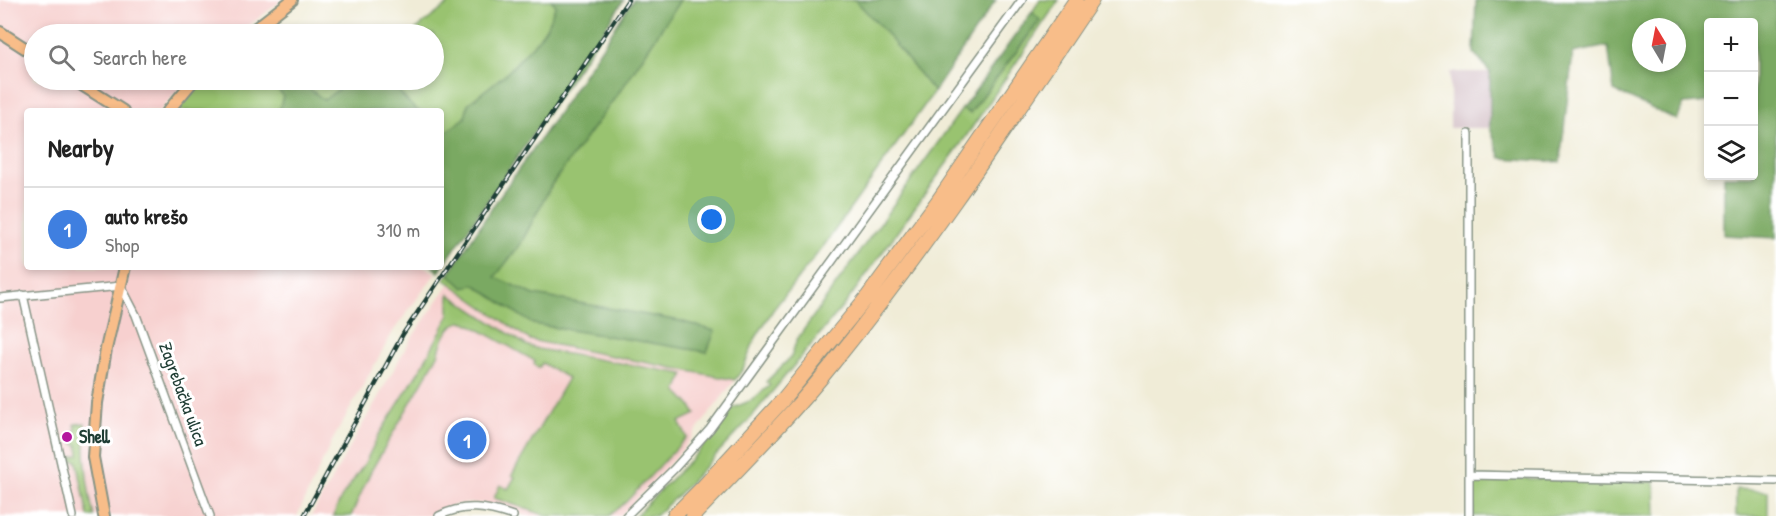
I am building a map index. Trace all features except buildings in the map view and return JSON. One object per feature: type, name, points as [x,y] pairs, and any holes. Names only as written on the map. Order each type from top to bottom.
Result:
[{"type":"highway","points":[[674,516],[782,402],[868,297],[1076,0]]},
{"type":"highway","points":[[693,516],[789,414],[869,318],[945,214],[1092,0]]},
{"type":"highway","points":[[662,516],[682,497],[702,488]]},
{"type":"main road","points":[[261,24],[292,0]]},
{"type":"main road","points":[[0,32],[24,48]]},
{"type":"main road","points":[[90,90],[118,108]]},
{"type":"main road","points":[[171,108],[186,90]]},
{"type":"main road","points":[[104,516],[93,458],[97,403],[106,349],[124,270]]},
{"type":"street","points":[[627,516],[701,439],[1022,0]]},
{"type":"street","points":[[1469,134],[1469,516]]},
{"type":"street","points":[[0,298],[121,286]]},
{"type":"street","name":"Zagrebačka ulica","points":[[121,286],[136,315],[210,516]]},
{"type":"street","points":[[23,296],[74,516]]},
{"type":"street","points":[[1469,475],[1776,481]]},
{"type":"street","points":[[439,516],[472,507],[513,516]]},
{"type":"shaded area","points":[[0,0],[282,0],[251,24],[24,24],[24,90],[178,90],[163,108],[24,108],[24,270],[430,270],[436,273],[394,330],[332,441],[297,516],[0,516]]},
{"type":"shaded area","points":[[1450,72],[1490,72],[1490,128],[1450,128]]},
{"type":"shaded area","points":[[450,283],[530,340],[735,380],[682,450],[619,516],[527,516],[498,506],[477,503],[458,504],[429,516],[311,516],[411,339]]},
{"type":"green space","points":[[454,0],[551,0],[556,5],[539,38],[508,72],[468,104],[465,118],[447,132],[444,130],[444,108],[413,108],[398,90],[444,90],[444,24],[423,24]]},
{"type":"green space","points":[[551,0],[624,0],[444,265],[444,129],[447,131],[465,118],[468,104],[508,72],[539,38],[556,5]]},
{"type":"green space","points":[[633,0],[680,0],[625,84],[552,184],[520,245],[495,277],[534,295],[680,321],[715,331],[707,352],[533,324],[474,284],[464,288],[449,274]]},
{"type":"green space","points":[[680,0],[855,0],[881,27],[934,92],[825,244],[773,310],[755,339],[743,369],[735,380],[530,340],[444,279],[449,274],[464,288],[473,284],[533,324],[707,352],[714,331],[680,321],[534,295],[494,277],[520,245],[552,184],[625,84]]},
{"type":"green space","points":[[855,0],[996,0],[934,92],[881,27]]},
{"type":"green space","points":[[1040,0],[1059,0],[960,145],[848,300],[748,421],[679,494],[655,516],[635,516],[698,452],[730,409],[752,400],[770,385],[766,382],[791,357],[797,339],[962,109],[970,113],[1040,21],[1032,12]]},
{"type":"green space","points":[[1476,0],[1776,0],[1776,238],[1724,235],[1724,180],[1758,180],[1758,18],[1704,18],[1704,102],[1684,104],[1677,120],[1614,91],[1608,46],[1573,53],[1560,162],[1501,158],[1490,128],[1490,72],[1474,53]]},
{"type":"green space","points":[[1032,12],[1040,20],[970,113],[962,109]]},
{"type":"green space","points":[[191,90],[278,90],[283,95],[280,108],[177,108]]},
{"type":"green space","points":[[278,90],[311,90],[324,100],[338,90],[398,90],[415,108],[280,108],[283,96]]},
{"type":"green space","points":[[311,90],[338,90],[324,100]]},
{"type":"green space","points":[[449,294],[526,345],[684,374],[677,391],[696,414],[679,422],[687,437],[626,502],[609,516],[547,516],[494,498],[500,485],[508,489],[515,477],[512,475],[568,378],[542,363],[539,368],[534,364],[535,361],[466,322],[460,322],[447,332],[438,355],[371,471],[351,516],[333,516],[341,498],[365,463],[378,436],[421,368],[449,316]]},
{"type":"green space","points":[[85,423],[86,470],[94,516],[88,516],[77,461],[71,460],[71,457],[79,455],[78,445],[74,444],[75,424]]},
{"type":"green space","points":[[1473,477],[1655,482],[1656,516],[1473,516]]},
{"type":"green space","points":[[1736,489],[1768,491],[1768,516],[1736,516]]},
{"type":"railway","points":[[304,516],[403,334],[628,0]]},
{"type":"place","name":"Shell","points":[[67,437]]},
{"type":"place","name":"auto krešo","points":[[467,440]]}]
